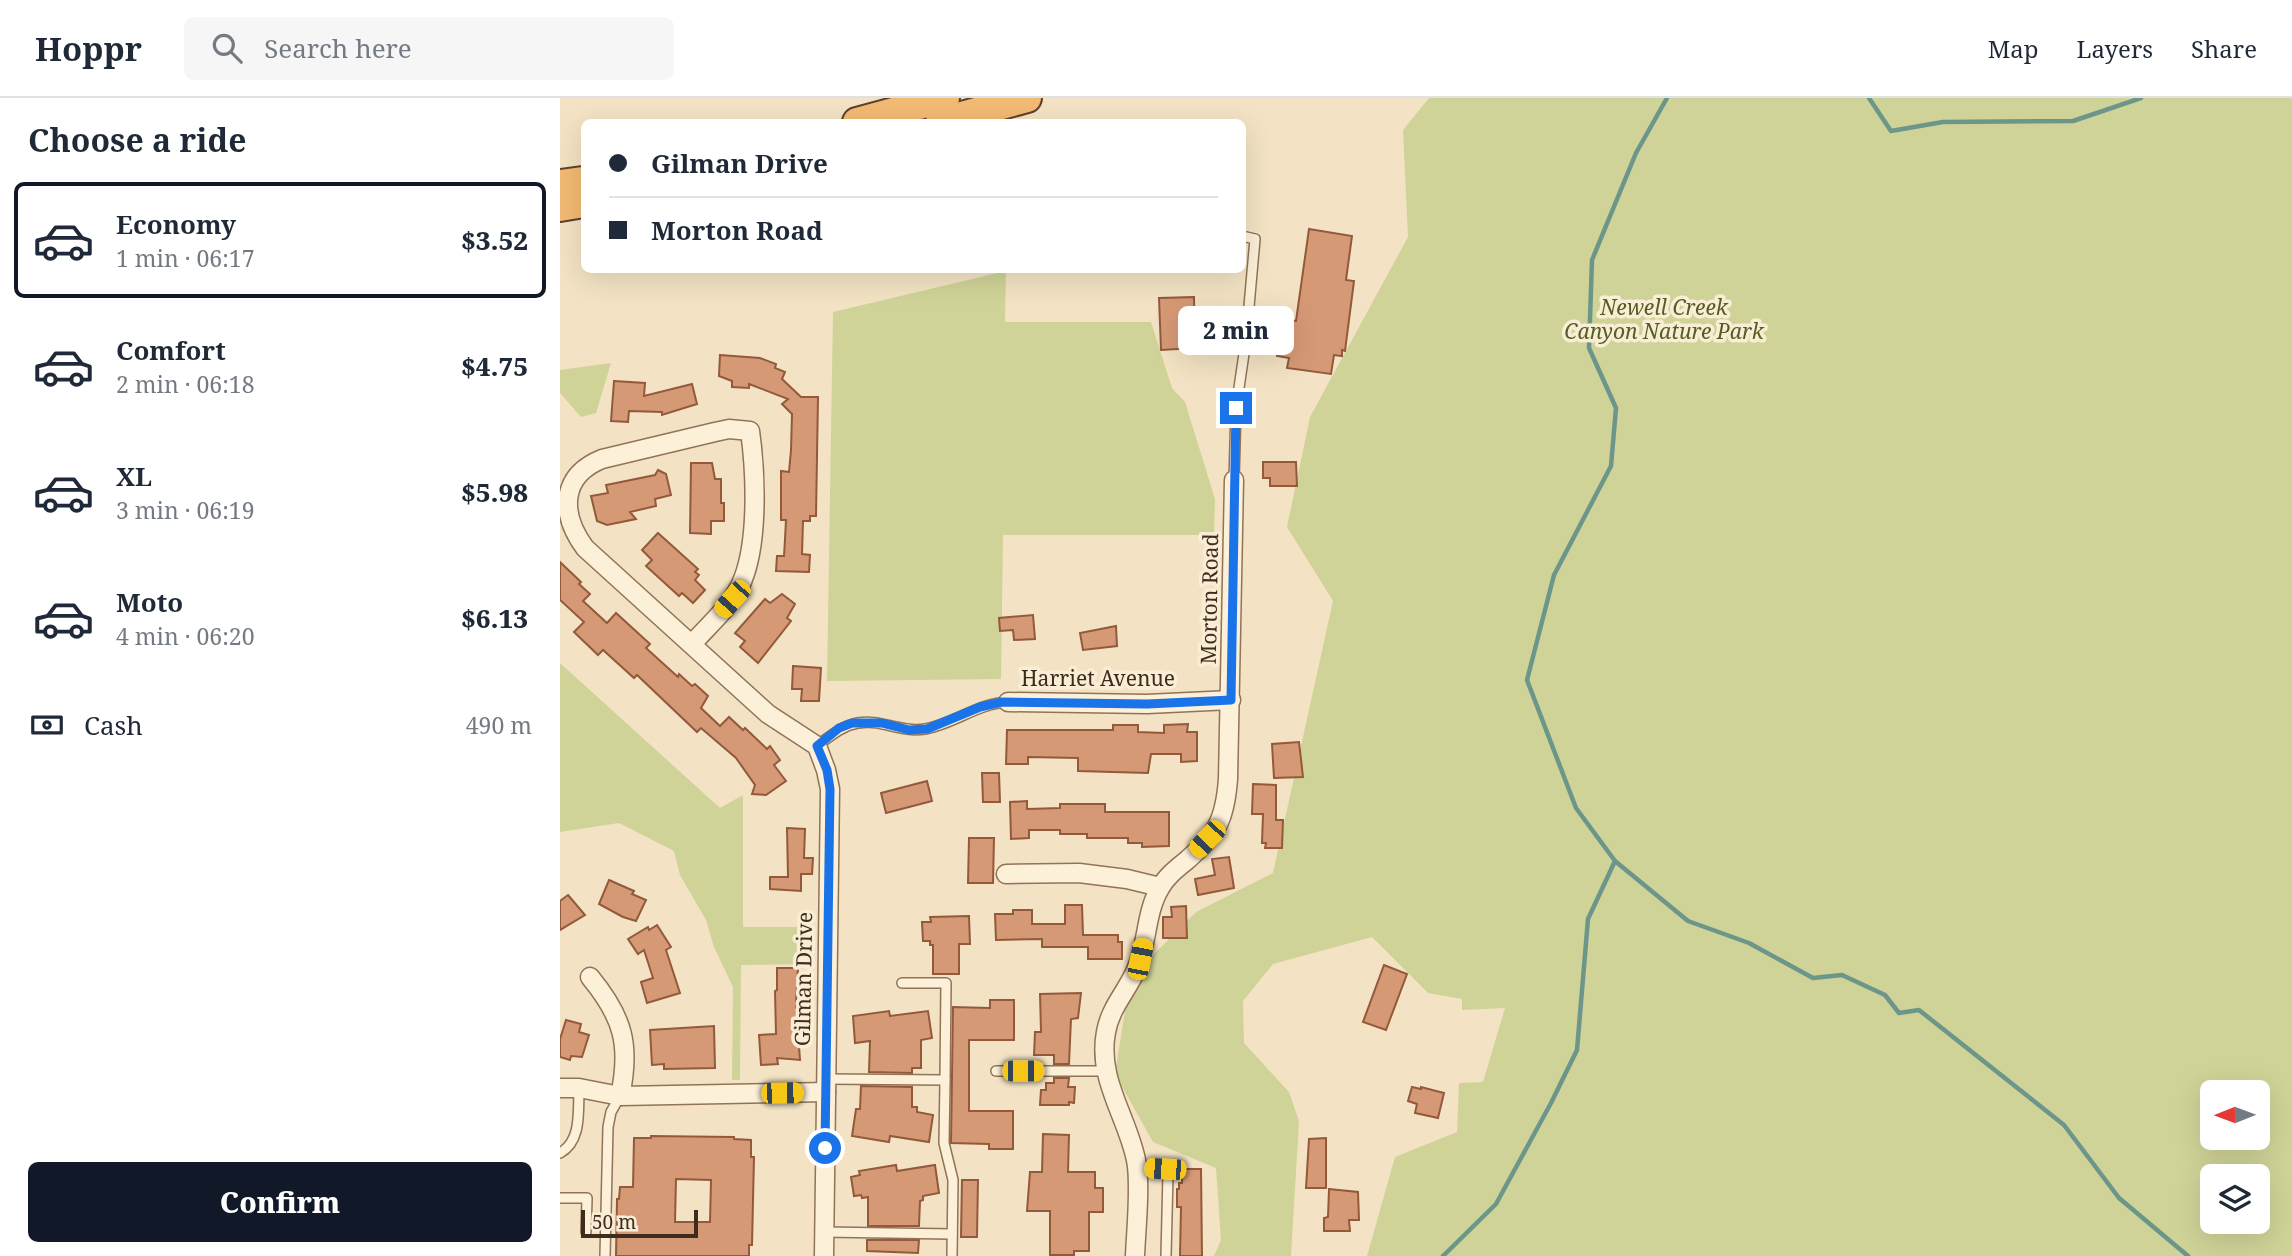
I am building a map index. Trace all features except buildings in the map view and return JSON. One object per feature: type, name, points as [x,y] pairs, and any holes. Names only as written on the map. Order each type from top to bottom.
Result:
[{"type":"highway","points":[[868,119],[944,98]]},
{"type":"highway","points":[[951,119],[1027,98]]},
{"type":"highway","points":[[560,184],[581,181]]},
{"type":"highway","points":[[560,207],[581,204]]},
{"type":"street","points":[[692,644],[732,599],[749,564],[755,462],[750,431],[729,429],[586,465],[575,474],[568,489],[565,507],[568,522],[573,535],[584,548],[768,714],[817,746]]},
{"type":"street","name":"Morton Road","points":[[1135,1256],[1137,1167],[1129,1132],[1106,1071],[1106,1032],[1111,1014],[1136,971],[1152,906],[1160,887],[1207,839],[1222,819],[1228,779],[1231,700],[1234,480]]},
{"type":"street","name":"Harriet Avenue","points":[[1008,702],[1147,704],[1231,700]]},
{"type":"street","name":"Gilman Drive","points":[[817,746],[827,770],[830,789],[824,1256]]},
{"type":"street","points":[[1006,874],[1079,873],[1127,879],[1160,887]]},
{"type":"street","points":[[590,977],[620,1020],[626,1054],[620,1096]]},
{"type":"street","points":[[560,1088],[579,1088],[620,1096],[826,1086]]},
{"type":"lane","name":"Morton Road","points":[[1234,480],[1236,408],[1246,340],[1255,239],[1246,237]]},
{"type":"lane","points":[[817,746],[839,728],[852,723],[882,723],[909,730],[927,729],[980,707],[1008,702]]},
{"type":"lane","points":[[902,983],[946,983],[944,1143],[953,1180],[952,1256]]},
{"type":"lane","points":[[996,1071],[1106,1071]]},
{"type":"lane","points":[[826,1086],[945,1080]]},
{"type":"lane","points":[[560,1153],[569,1148],[576,1135],[579,1088]]},
{"type":"lane","points":[[605,1256],[608,1127],[611,1112],[620,1096]]},
{"type":"lane","points":[[1137,1167],[1165,1169],[1168,1174],[1166,1256]]},
{"type":"lane","points":[[560,1198],[587,1198],[586,1231]]},
{"type":"lane","points":[[824,1232],[952,1234]]},
{"type":"green space","name":"Newell Creek Canyon Nature Park","points":[[1429,98],[2292,98],[2292,1256],[1367,1256],[1395,1157],[1457,1132],[1459,1083],[1483,1082],[1505,1008],[1462,1010],[1462,999],[1428,993],[1372,937],[1273,964],[1243,1001],[1244,1043],[1289,1092],[1299,1121],[1291,1256],[1214,1256],[1221,1240],[1216,1168],[1153,1142],[1115,1074],[1130,978],[1196,912],[1273,873],[1333,601],[1287,527],[1310,417],[1408,237],[1403,130]]},
{"type":"green space","points":[[1006,273],[1005,322],[1151,322],[1172,388],[1185,402],[1215,499],[1214,535],[1003,535],[1001,679],[827,681],[833,312]]},
{"type":"green space","points":[[611,363],[596,413],[581,417],[560,393],[560,370]]},
{"type":"green space","points":[[560,663],[720,808],[743,795],[743,927],[812,927],[813,964],[741,965],[740,1080],[732,1080],[733,987],[714,947],[706,920],[680,875],[674,851],[619,823],[560,832]]},
{"type":"waterway","points":[[1667,98],[1636,153],[1592,260],[1589,348],[1616,408],[1611,466],[1554,575],[1527,680],[1576,808],[1615,861],[1688,921],[1749,943],[1813,978],[1842,975],[1885,995],[1899,1013],[1919,1010],[2064,1125],[2119,1198],[2188,1256]]},
{"type":"waterway","points":[[1869,98],[1891,131],[1943,122],[2073,121],[2141,98]]},
{"type":"waterway","points":[[1443,1256],[1496,1204],[1577,1050],[1588,919],[1615,861]]},
{"type":"route","points":[[825,1148],[830,789],[827,770],[817,746],[839,728],[852,723],[882,723],[909,730],[927,729],[980,707],[1002,702],[1147,704],[1231,700],[1236,408]]}]
